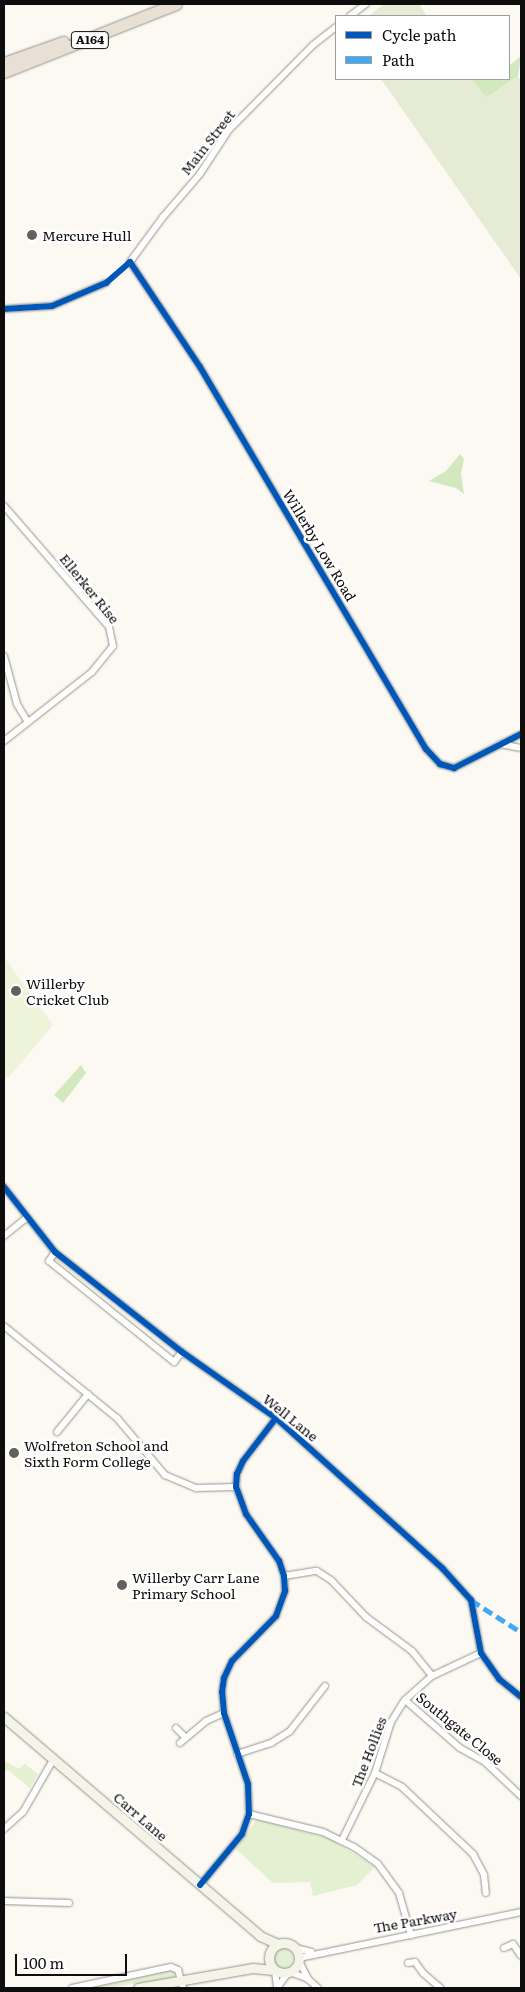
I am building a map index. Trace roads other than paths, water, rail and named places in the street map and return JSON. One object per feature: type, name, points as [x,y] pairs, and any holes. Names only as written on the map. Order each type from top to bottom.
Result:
[{"type":"highway","name":"A164","points":[[4,63],[158,4]]},
{"type":"highway","name":"A164","points":[[4,72],[176,4]]},
{"type":"street","points":[[351,15],[366,4]]},
{"type":"street","name":"Main Street","points":[[130,262],[163,217],[200,174],[228,131],[313,45],[335,28]]},
{"type":"street","name":"Willerby Low Road","points":[[130,262],[200,367],[426,749],[440,764],[454,768],[520,734]]},
{"type":"street","points":[[4,309],[52,306],[106,283]]},
{"type":"street","name":"Ellerker Rise","points":[[4,506],[109,627],[113,646],[92,672],[4,741]]},
{"type":"street","points":[[4,656],[16,704],[28,722]]},
{"type":"street","points":[[500,744],[521,748],[520,734]]},
{"type":"street","name":"Well Lane","points":[[4,1187],[26,1218],[56,1252],[182,1352],[276,1418],[460,1586],[471,1600],[481,1653],[499,1679],[521,1697]]},
{"type":"street","points":[[4,1236],[26,1218]]},
{"type":"street","points":[[56,1252],[46,1258],[174,1362],[182,1352]]},
{"type":"street","points":[[4,1326],[117,1418],[165,1476],[196,1488],[236,1487]]},
{"type":"street","points":[[57,1432],[88,1394]]},
{"type":"street","points":[[200,1885],[242,1834],[249,1814],[248,1784],[224,1713],[224,1678],[242,1649],[276,1616],[284,1592],[284,1576],[279,1561],[246,1514],[236,1487],[237,1474],[244,1461],[276,1418]]},
{"type":"street","points":[[284,1576],[317,1571],[331,1580],[366,1617],[412,1651],[432,1676]]},
{"type":"street","name":"The Hollies","points":[[342,1840],[375,1773],[388,1729],[405,1700],[432,1676],[481,1653]]},
{"type":"street","points":[[238,1754],[271,1743],[290,1731],[325,1686]]},
{"type":"street","name":"Southgate Close","points":[[405,1700],[460,1748],[485,1762],[521,1796]]},
{"type":"street","points":[[180,1743],[206,1721],[224,1713]]},
{"type":"street","name":"Carr Lane","points":[[4,1717],[260,1936],[278,1944],[287,1943],[295,1948]]},
{"type":"street","points":[[176,1728],[185,1737]]},
{"type":"street","points":[[4,1829],[23,1812],[53,1760]]},
{"type":"street","points":[[375,1773],[402,1787],[473,1854],[484,1875],[486,1893]]},
{"type":"street","points":[[249,1814],[291,1822],[342,1840],[378,1864],[399,1893],[411,1935]]},
{"type":"street","points":[[4,1901],[69,1904]]},
{"type":"street","name":"The Parkway","points":[[299,1959],[313,1953],[521,1912]]},
{"type":"street","name":"Carr Lane","points":[[260,1936],[274,1971]]},
{"type":"street","points":[[254,1968],[278,1944]]},
{"type":"street","points":[[504,1948],[513,1944],[521,1956]]},
{"type":"street","points":[[295,1948],[308,1979],[318,1988]]},
{"type":"street","name":"The Parkway","points":[[295,1948],[313,1953]]},
{"type":"street","points":[[277,1988],[299,1959]]},
{"type":"street","points":[[408,1963],[415,1962],[423,1974],[440,1988]]},
{"type":"street","points":[[72,1988],[171,1967],[178,1970],[182,1984]]},
{"type":"street","points":[[138,1988],[182,1984],[254,1968],[288,1973],[308,1979]]},
{"type":"street","points":[[274,1971],[277,1988]]},
{"type":"place","name":"Mercure Hull","points":[[32,235]]},
{"type":"place","name":"Willerby Cricket Club","points":[[16,991]]},
{"type":"place","name":"Wolfreton School and Sixth Form College","points":[[14,1453]]},
{"type":"place","name":"Willerby Carr Lane Primary School","points":[[122,1585]]}]
